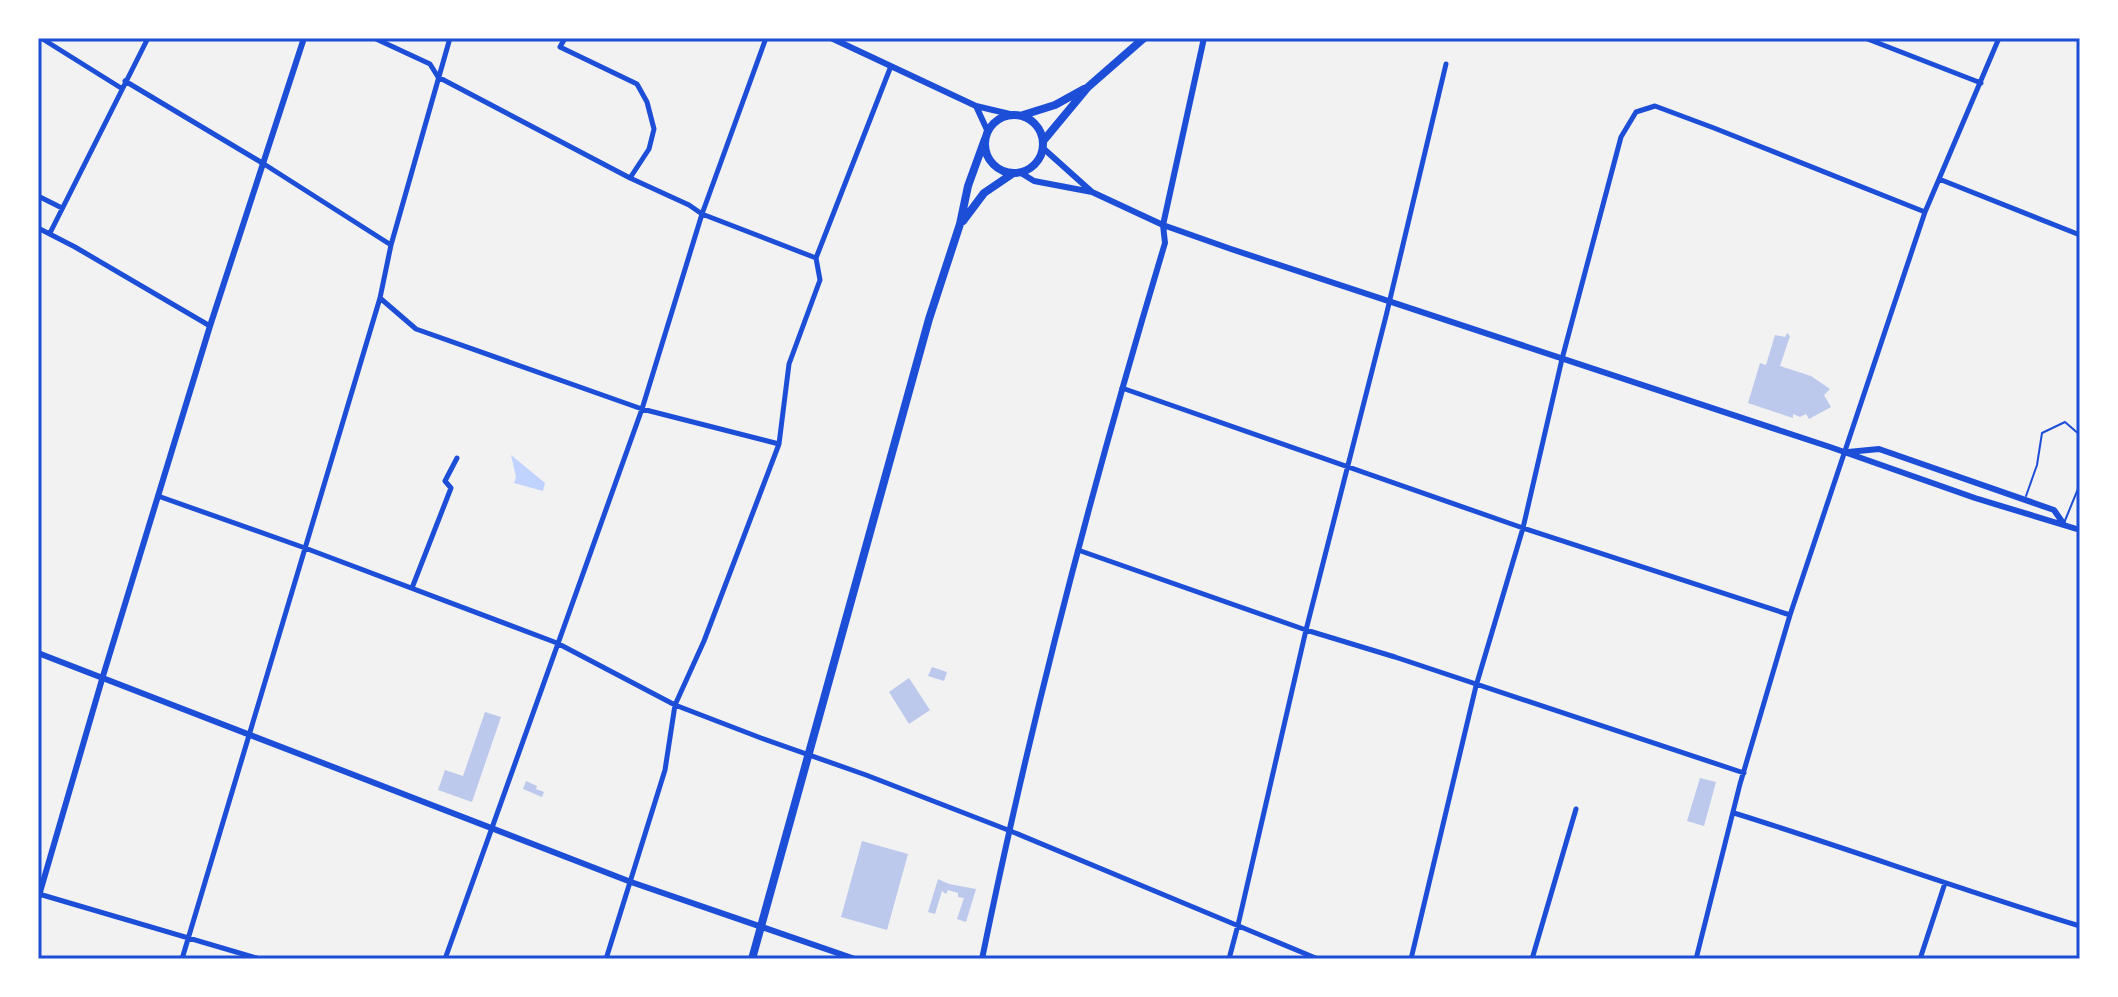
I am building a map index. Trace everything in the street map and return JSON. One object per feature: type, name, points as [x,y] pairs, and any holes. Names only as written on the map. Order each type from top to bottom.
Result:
[{"type":"highway","points":[[960,224],[984,193],[1036,164],[1044,144],[1088,87],[1144,38]]},
{"type":"highway","points":[[752,959],[929,319],[986,135],[998,120],[1055,105],[1088,87]]},
{"type":"highway","points":[[1018,115],[1036,124],[1044,144]]},
{"type":"highway","points":[[986,135],[990,161],[1003,171],[1016,173]]},
{"type":"main road","points":[[38,896],[210,326],[304,38]]},
{"type":"main road","points":[[831,38],[976,106],[1018,115]]},
{"type":"main road","points":[[982,959],[1008,830],[1078,550],[1165,243],[1163,225],[1204,38]]},
{"type":"main road","points":[[976,106],[986,135]]},
{"type":"main road","points":[[1044,144],[1092,192]]},
{"type":"main road","points":[[1016,173],[1034,181],[1092,192],[1163,225],[1975,498],[2080,530]]},
{"type":"main road","points":[[1845,453],[1879,449],[2054,510],[2064,524]]},
{"type":"main road","points":[[38,653],[631,882],[855,959]]},
{"type":"street","points":[[41,38],[121,88]]},
{"type":"street","points":[[50,233],[148,38]]},
{"type":"street","points":[[374,38],[430,64],[438,77],[702,214],[816,258]]},
{"type":"street","points":[[182,959],[380,298],[391,245],[450,38]]},
{"type":"street","points":[[565,38],[560,47],[637,84],[647,102],[654,129],[649,149],[630,178]]},
{"type":"street","points":[[445,959],[642,409],[702,214],[766,38]]},
{"type":"street","points":[[1865,38],[1981,83]]},
{"type":"street","points":[[1696,959],[1744,773],[1790,615],[1925,212],[1999,38]]},
{"type":"street","points":[[1229,959],[1306,630],[1390,301],[1446,64]]},
{"type":"street","points":[[606,959],[665,770],[675,705],[704,641],[779,444],[789,364],[820,280],[816,258],[892,65]]},
{"type":"street","points":[[125,81],[391,245]]},
{"type":"street","points":[[1411,959],[1476,686],[1523,528],[1562,359],[1621,137],[1636,112],[1655,106],[1925,212]]},
{"type":"street","points":[[1939,179],[2080,235]]},
{"type":"street","points":[[38,196],[62,208]]},
{"type":"street","points":[[38,228],[210,326]]},
{"type":"street","points":[[380,298],[416,329],[642,409],[779,444]]},
{"type":"street","points":[[1122,388],[1523,528],[1790,615]]},
{"type":"street","points":[[412,588],[451,488],[445,481],[457,458]]},
{"type":"street","points":[[158,496],[557,643],[675,705],[1008,830],[1318,959]]},
{"type":"street","points":[[1078,550],[1306,630],[1744,773]]},
{"type":"street","points":[[1532,959],[1576,809]]},
{"type":"street","points":[[1734,813],[2080,926]]},
{"type":"street","points":[[1920,959],[1945,883]]},
{"type":"street","points":[[38,896],[260,959]]},
{"type":"lane","points":[[2025,499],[2037,465],[2042,433],[2065,422],[2080,435]]},
{"type":"lane","points":[[2064,524],[2080,484]]},
{"type":"water","points":[[511,455],[545,483],[543,491],[514,483],[516,477]]},
{"type":"building","points":[[1787,333],[1790,336],[1780,366],[1811,376],[1830,389],[1824,395],[1831,407],[1809,419],[1806,414],[1800,417],[1793,414],[1793,418],[1748,403],[1760,363],[1766,365],[1775,335],[1785,337]]},
{"type":"building","points":[[932,667],[947,672],[944,681],[928,676]]},
{"type":"building","points":[[909,678],[930,710],[909,724],[889,692]]},
{"type":"building","points":[[485,712],[501,717],[472,802],[438,790],[445,770],[463,776]]},
{"type":"building","points":[[1700,778],[1716,782],[1704,826],[1687,821]]},
{"type":"building","points":[[526,781],[544,792],[542,797],[523,789]]},
{"type":"building","points":[[862,841],[908,854],[887,930],[841,917]]},
{"type":"building","points":[[938,879],[976,889],[966,922],[957,919],[964,898],[948,890],[946,894],[942,891],[935,914],[928,912]]}]
